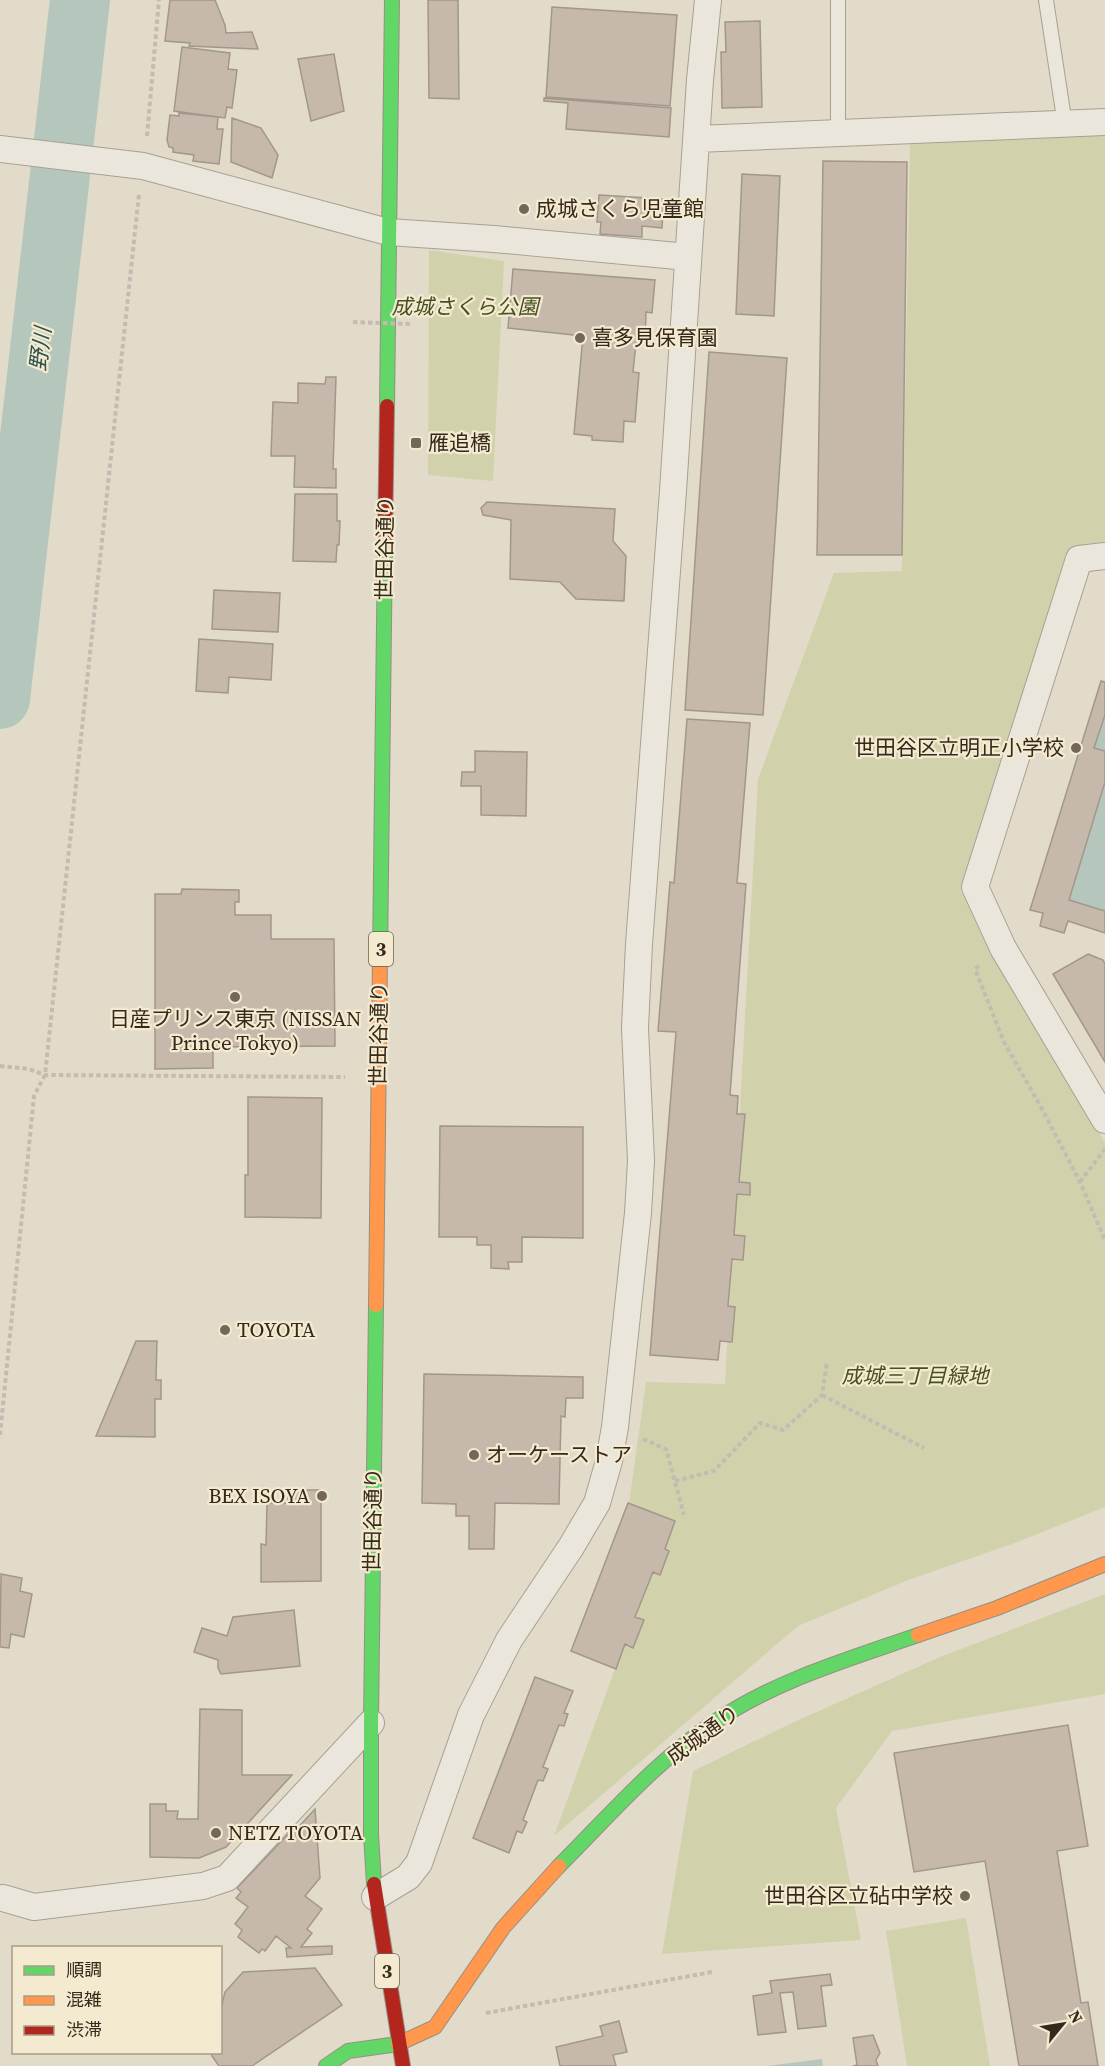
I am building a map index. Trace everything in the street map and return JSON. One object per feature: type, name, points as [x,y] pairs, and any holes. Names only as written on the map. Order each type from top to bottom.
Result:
[{"type":"main road","name":"世田谷通り","points":[[392,0],[371,1834],[375,1897],[403,2066]]},
{"type":"main road","name":"成城通り","points":[[326,2066],[348,2051],[398,2044],[435,2027],[503,1928],[549,1876],[673,1753],[717,1720],[778,1686],[997,1608],[1105,1564]]},
{"type":"street","points":[[375,1897],[408,1877],[419,1863],[471,1714],[509,1640],[597,1503],[609,1461],[615,1427],[638,1213],[641,1161],[635,1028],[639,944],[700,80],[708,0]]},
{"type":"street","points":[[697,139],[1105,122]]},
{"type":"street","points":[[0,149],[136,165],[388,232],[688,256]]},
{"type":"street","points":[[1105,556],[1079,559],[975,887],[1004,948],[1105,1119]]},
{"type":"street","points":[[3,1898],[34,1907],[203,1886],[227,1878],[371,1723]]},
{"type":"lane","points":[[838,0],[838,132]]},
{"type":"lane","points":[[1046,0],[1065,125]]},
{"type":"path","points":[[0,1435],[34,1096],[45,1075],[136,165],[159,0]]},
{"type":"path","points":[[353,322],[413,324]]},
{"type":"path","points":[[975,969],[1004,1042],[1080,1182],[1105,1240]]},
{"type":"path","points":[[0,1066],[29,1069],[45,1075],[379,1077]]},
{"type":"path","points":[[1080,1182],[1105,1148]]},
{"type":"path","points":[[675,1481],[714,1471],[760,1423],[783,1430],[822,1395],[827,1362]]},
{"type":"path","points":[[822,1395],[924,1448]]},
{"type":"path","points":[[615,1427],[666,1449],[684,1515]]},
{"type":"path","points":[[475,2015],[712,1972]]},
{"type":"green space","name":"成城三丁目緑地","points":[[1105,132],[1105,542],[1074,547],[961,891],[1105,1143],[1105,1507],[1012,1544],[911,1579],[798,1626],[554,1836],[665,1532],[628,1511],[646,1382],[725,1384],[758,779],[834,573],[902,571],[910,141]]},
{"type":"green space","name":"成城さくら公園","points":[[429,250],[504,261],[493,481],[428,475]]},
{"type":"green space","points":[[1105,1594],[1105,1694],[892,1731],[836,1808],[861,1940],[662,1954],[693,1771],[794,1722],[940,1657]]},
{"type":"green space","points":[[966,1918],[990,2066],[907,2066],[886,1931]]},
{"type":"shaded area","points":[[1105,715],[1105,751],[1094,748]]},
{"type":"shaded area","points":[[1105,782],[1105,911],[1069,900]]},
{"type":"shaded area","points":[[822,2059],[823,2066],[767,2066]]},
{"type":"building","points":[[170,0],[215,0],[226,33],[252,32],[258,49],[189,46],[190,43],[165,41]]},
{"type":"building","points":[[428,0],[458,0],[459,99],[429,98]]},
{"type":"building","points":[[552,7],[677,15],[670,106],[546,97]]},
{"type":"building","points":[[760,21],[762,107],[722,108],[721,52],[726,52],[725,22]]},
{"type":"building","points":[[182,47],[230,53],[228,69],[237,70],[232,108],[227,107],[225,118],[174,111]]},
{"type":"building","points":[[334,54],[344,111],[311,121],[298,59]]},
{"type":"building","points":[[544,98],[671,108],[669,137],[566,129],[568,103],[544,101]]},
{"type":"building","points":[[179,113],[218,117],[217,129],[223,129],[219,164],[193,161],[194,155],[173,152],[173,148],[169,147],[167,140],[170,115],[179,116]]},
{"type":"building","points":[[232,118],[261,128],[278,155],[272,178],[231,162]]},
{"type":"building","points":[[823,161],[907,162],[902,555],[817,555]]},
{"type":"building","points":[[742,174],[780,176],[774,316],[736,314]]},
{"type":"building","points":[[599,195],[664,199],[662,228],[642,226],[642,237],[600,234],[601,222],[597,222]]},
{"type":"building","points":[[513,269],[655,280],[652,313],[646,312],[645,344],[636,343],[633,372],[639,373],[635,422],[624,421],[623,442],[592,440],[592,436],[574,434],[583,336],[508,328]]},
{"type":"building","points":[[709,352],[787,358],[763,715],[685,710]]},
{"type":"building","points":[[326,377],[336,377],[333,469],[336,469],[336,488],[294,487],[295,456],[271,456],[273,402],[298,403],[298,383],[325,384]]},
{"type":"building","points":[[295,494],[337,494],[337,521],[340,521],[336,562],[293,561]]},
{"type":"building","points":[[487,502],[615,509],[613,541],[626,556],[624,601],[576,599],[560,582],[510,579],[511,520],[483,515],[481,508]]},
{"type":"building","points":[[214,590],[280,593],[278,632],[212,629]]},
{"type":"building","points":[[199,639],[273,644],[271,680],[229,677],[228,693],[196,691]]},
{"type":"building","points":[[1101,681],[1105,682],[1105,715],[1094,748],[1105,751],[1105,782],[1069,900],[1105,911],[1105,933],[1068,921],[1064,933],[1040,926],[1043,913],[1030,910]]},
{"type":"building","points":[[687,719],[750,723],[737,883],[746,884],[730,1095],[738,1096],[737,1114],[745,1114],[739,1182],[750,1183],[750,1195],[737,1194],[734,1235],[745,1236],[743,1260],[732,1259],[728,1306],[735,1307],[732,1342],[720,1341],[718,1360],[650,1355],[676,1032],[658,1031],[670,882],[674,883]]},
{"type":"building","points":[[475,751],[527,752],[526,816],[481,815],[481,786],[461,786],[462,772],[475,772]]},
{"type":"building","points":[[182,889],[239,890],[239,902],[235,902],[235,915],[271,915],[271,939],[334,939],[335,1046],[213,1047],[213,1068],[155,1069],[155,894],[181,894]]},
{"type":"building","points":[[1088,954],[1103,960],[1105,964],[1105,1062],[1053,974]]},
{"type":"building","points":[[248,1097],[322,1098],[321,1218],[245,1217],[245,1175],[248,1175]]},
{"type":"building","points":[[440,1126],[583,1127],[583,1238],[522,1237],[522,1262],[508,1262],[509,1269],[491,1268],[491,1245],[477,1245],[477,1237],[439,1237]]},
{"type":"building","points":[[136,1341],[157,1341],[156,1380],[161,1380],[161,1399],[155,1399],[155,1437],[96,1436]]},
{"type":"building","points":[[424,1374],[583,1377],[583,1398],[566,1398],[565,1417],[561,1416],[559,1504],[495,1503],[494,1549],[469,1549],[469,1516],[456,1516],[456,1504],[422,1503]]},
{"type":"building","points":[[288,1490],[321,1490],[321,1581],[261,1582],[261,1544],[266,1545],[267,1503],[288,1503]]},
{"type":"building","points":[[628,1503],[675,1521],[665,1549],[669,1551],[660,1575],[653,1572],[635,1617],[644,1620],[633,1648],[625,1644],[616,1669],[571,1651]]},
{"type":"building","points":[[1,1574],[22,1578],[20,1591],[32,1594],[24,1637],[11,1634],[9,1648],[0,1647]]},
{"type":"building","points":[[294,1610],[300,1666],[221,1674],[218,1660],[194,1652],[202,1628],[227,1636],[233,1617]]},
{"type":"building","points":[[535,1677],[573,1691],[564,1713],[568,1714],[564,1726],[559,1725],[543,1767],[548,1769],[543,1781],[538,1780],[523,1820],[527,1822],[522,1833],[517,1831],[509,1853],[473,1838]]},
{"type":"building","points":[[200,1709],[242,1710],[242,1775],[292,1775],[226,1847],[199,1858],[150,1857],[150,1804],[166,1804],[166,1811],[178,1811],[177,1819],[198,1819]]},
{"type":"building","points":[[1068,1725],[1088,1846],[1057,1851],[1081,2003],[1088,2002],[1098,2066],[1019,2066],[985,1861],[914,1872],[894,1753]]},
{"type":"building","points":[[315,1809],[320,1878],[305,1896],[322,1909],[307,1929],[312,1933],[301,1947],[332,1946],[332,1954],[287,1957],[286,1948],[291,1948],[276,1936],[265,1951],[262,1949],[259,1953],[238,1937],[242,1930],[235,1924],[248,1907],[236,1898],[241,1892],[237,1888]]},
{"type":"building","points":[[315,1968],[342,2005],[252,2066],[219,2066],[212,2054],[222,2054],[222,2005],[225,1992],[243,1972]]},
{"type":"building","points":[[830,1974],[832,1985],[821,1986],[826,2026],[798,2029],[793,1992],[780,1993],[786,2032],[758,2035],[753,1996],[772,1993],[770,1981]]},
{"type":"building","points":[[619,2021],[627,2052],[613,2055],[616,2066],[560,2066],[556,2047],[603,2036],[600,2026]]},
{"type":"building","points":[[873,2035],[880,2053],[876,2060],[878,2066],[853,2066],[857,2065],[853,2038]]},
{"type":"waterway","name":"野川","points":[[0,699],[80,0]]},
{"type":"traffic: fast","points":[[387,406],[392,0]]},
{"type":"traffic: fast","points":[[380,956],[385,542]]},
{"type":"traffic: fast","points":[[374,1884],[371,1834],[371,1723],[376,1305]]},
{"type":"traffic: fast","points":[[559,1866],[654,1771],[694,1736],[716,1721],[789,1682],[918,1635]]},
{"type":"traffic: fast","points":[[326,2066],[348,2051],[398,2044]]},
{"type":"traffic: slow","points":[[376,1305],[380,956]]},
{"type":"traffic: slow","points":[[918,1635],[997,1608],[1105,1564]]},
{"type":"traffic: slow","points":[[398,2044],[435,2027],[503,1928],[559,1866]]},
{"type":"traffic: jam","points":[[385,542],[387,406]]},
{"type":"traffic: jam","points":[[374,1884],[403,2066]]},
{"type":"place","name":"成城さくら児童館","points":[[524,209]]},
{"type":"place","name":"喜多見保育園","points":[[580,338]]},
{"type":"place","name":"雁追橋","points":[[416,443]]},
{"type":"place","name":"世田谷区立明正小学校","points":[[1076,748]]},
{"type":"place","name":"日産プリンス東京 (NISSAN Prince Tokyo)","points":[[235,997]]},
{"type":"place","name":"TOYOTA","points":[[225,1330]]},
{"type":"place","name":"オーケーストア","points":[[474,1455]]},
{"type":"place","name":"BEX ISOYA","points":[[322,1496]]},
{"type":"place","name":"NETZ TOYOTA","points":[[216,1833]]},
{"type":"place","name":"世田谷区立砧中学校","points":[[965,1896]]}]
